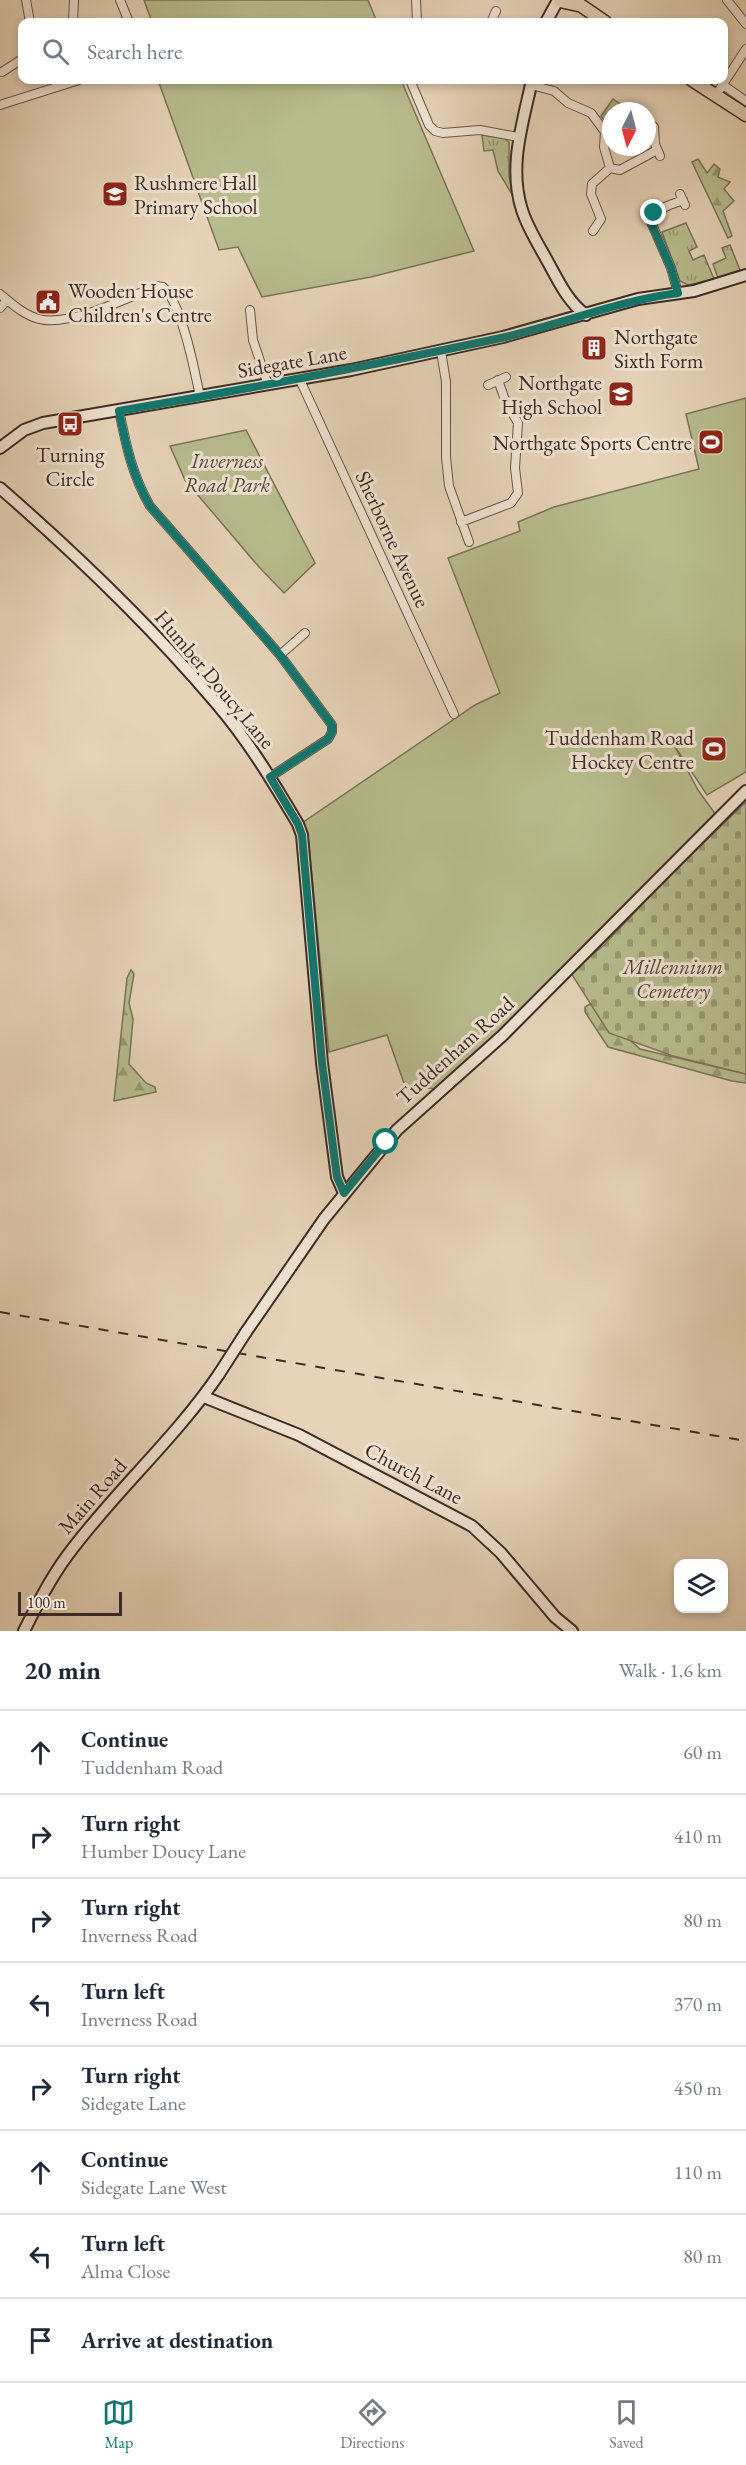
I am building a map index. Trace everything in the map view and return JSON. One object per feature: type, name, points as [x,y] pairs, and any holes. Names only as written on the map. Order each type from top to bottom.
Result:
[{"type":"main road","points":[[555,1],[576,3],[599,18]]},
{"type":"main road","points":[[703,84],[719,90],[746,115]]},
{"type":"street","points":[[26,0],[29,18]]},
{"type":"street","points":[[73,18],[74,0]]},
{"type":"street","points":[[120,0],[127,18]]},
{"type":"street","points":[[416,0],[417,18]]},
{"type":"street","points":[[727,0],[746,24]]},
{"type":"street","points":[[548,18],[555,1]]},
{"type":"street","points":[[493,18],[496,11]]},
{"type":"street","points":[[728,76],[746,49]]},
{"type":"street","points":[[2,72],[18,62]]},
{"type":"street","points":[[0,105],[66,84]]},
{"type":"street","points":[[412,84],[429,125],[435,131],[443,133],[480,130],[518,136]]},
{"type":"street","points":[[531,84],[518,136],[516,171],[523,212],[567,296],[572,320]]},
{"type":"street","points":[[536,84],[554,91],[572,106],[591,113],[602,125]]},
{"type":"street","points":[[723,84],[719,90],[746,101]]},
{"type":"street","points":[[656,137],[659,153],[656,154]]},
{"type":"street","points":[[607,156],[610,168]]},
{"type":"street","points":[[601,219],[591,194],[591,186],[595,179],[610,168],[620,170],[652,156]]},
{"type":"street","points":[[678,293],[651,222],[656,212],[683,200]]},
{"type":"street","points":[[601,219],[611,222]]},
{"type":"street","points":[[593,231],[601,219]]},
{"type":"street","name":"Sidegate Lane","points":[[0,448],[17,434],[31,427],[300,380],[441,351],[572,320],[638,299],[705,288],[746,275]]},
{"type":"street","points":[[0,294],[27,315],[52,321],[79,316],[156,286],[163,287],[172,298],[191,352],[200,397]]},
{"type":"street","points":[[567,296],[586,315]]},
{"type":"street","points":[[0,308],[7,300]]},
{"type":"street","points":[[250,310],[253,340],[268,385]]},
{"type":"street","points":[[441,351],[446,382],[448,478],[452,498],[469,542]]},
{"type":"street","points":[[461,522],[511,503],[518,493],[515,468],[519,427],[505,400],[502,378],[488,385]]},
{"type":"street","name":"Sherborne Avenue","points":[[300,380],[454,714]]},
{"type":"street","points":[[119,411],[129,461],[137,484],[150,506],[280,655],[332,725],[332,732],[328,739],[270,777]]},
{"type":"street","name":"Humber Doucy Lane","points":[[0,488],[128,606],[217,704],[270,777],[298,824],[302,835],[322,1063],[337,1177],[344,1193]]},
{"type":"street","points":[[280,655],[305,633]]},
{"type":"street","name":"Tuddenham Road","points":[[204,1397],[246,1332],[344,1193],[397,1130],[502,1036],[746,791]]},
{"type":"street","name":"Main Road","points":[[24,1631],[67,1556],[204,1397]]},
{"type":"street","name":"Church Lane","points":[[204,1397],[299,1435],[472,1526],[501,1553],[555,1617],[572,1631]]},
{"type":"green space","points":[[144,0],[368,0],[375,18],[151,18]]},
{"type":"green space","points":[[159,84],[403,84],[474,251],[371,277],[262,297],[238,247],[219,250]]},
{"type":"green space","points":[[482,135],[504,138],[509,142],[509,176],[513,196],[498,171],[493,150],[484,151]]},
{"type":"green space","points":[[698,159],[707,173],[714,164],[720,169],[718,177],[730,182],[724,189],[734,201],[723,211],[732,236],[728,238],[692,162]]},
{"type":"green space","points":[[686,223],[697,247],[689,251],[693,260],[704,255],[714,279],[688,285],[680,281],[662,232]]},
{"type":"green space","points":[[730,245],[740,270],[718,278],[713,264],[726,258],[722,248]]},
{"type":"green space","points":[[746,398],[746,772],[707,795],[674,745],[698,790],[716,815],[497,1035],[437,1089],[405,1086],[387,1035],[329,1052],[308,835],[302,823],[475,705],[500,693],[448,558],[520,531],[518,522],[554,507],[699,469],[686,414]]},
{"type":"green space","name":"Inverness Road Park","points":[[246,430],[315,563],[284,593],[185,480],[170,446]]},
{"type":"green space","name":"Millennium Cemetery","points":[[746,802],[746,1074],[673,1056],[609,1033],[571,973],[604,945],[667,878]]},
{"type":"green space","points":[[131,970],[134,974],[129,1003],[133,1019],[129,1064],[146,1083],[155,1087],[156,1092],[114,1101],[127,978]]},
{"type":"green space","points":[[590,1004],[640,1049],[746,1074],[746,1083],[608,1047],[585,1012],[585,1007]]},
{"type":"railway","points":[[0,1312],[746,1441]]},
{"type":"place","name":"Rushmere Hall Primary School","points":[[115,194]]},
{"type":"place","name":"Wooden House Children's Centre","points":[[48,302]]},
{"type":"place","name":"Northgate Sixth Form","points":[[594,348]]},
{"type":"place","name":"Northgate High School","points":[[621,394]]},
{"type":"place","name":"Turning Circle","points":[[70,424]]},
{"type":"place","name":"Northgate Sports Centre","points":[[711,442]]},
{"type":"place","name":"Tuddenham Road Hockey Centre","points":[[714,749]]},
{"type":"route","points":[[386,1142],[344,1193],[337,1177],[322,1063],[302,835],[298,824],[270,777],[328,739],[332,732],[332,725],[280,655],[150,506],[137,484],[129,461],[119,411],[351,370],[504,338],[638,299],[678,293],[671,268],[652,225],[651,219],[654,213]]}]
